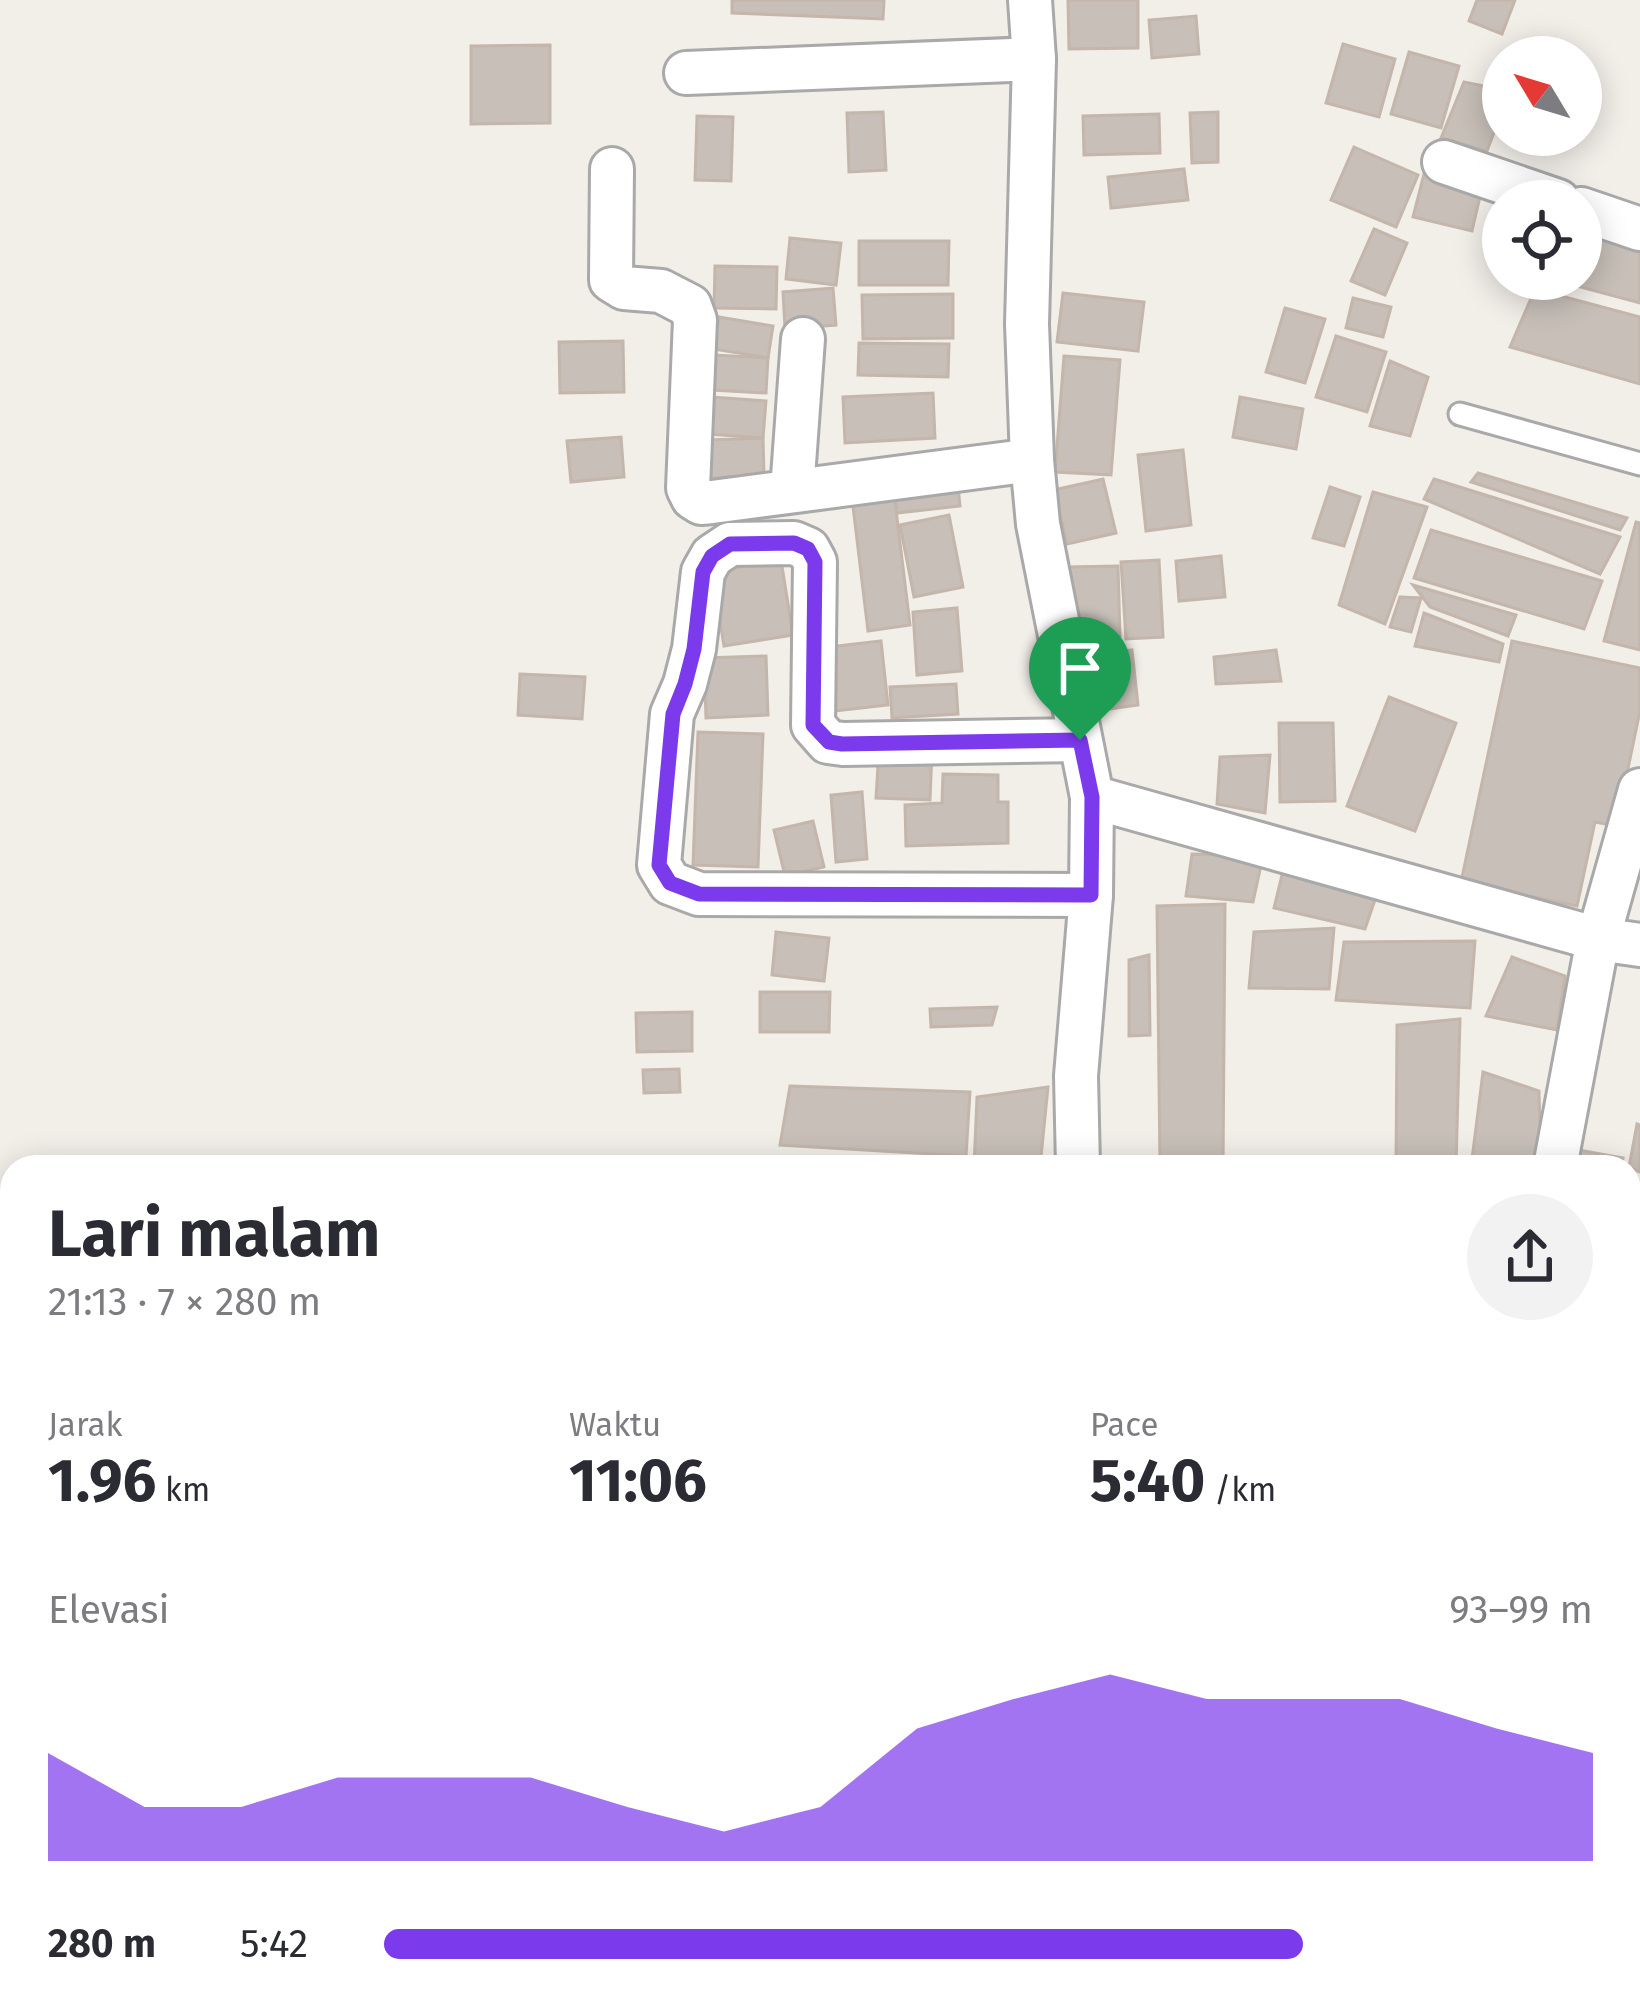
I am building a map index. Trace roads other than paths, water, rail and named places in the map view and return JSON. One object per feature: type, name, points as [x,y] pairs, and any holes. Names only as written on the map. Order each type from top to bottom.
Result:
[{"type":"street","points":[[1030,0],[1034,59],[1027,324],[1032,460],[1038,524],[1092,797],[1091,895],[1076,1076],[1078,1155]]},
{"type":"street","points":[[686,73],[1034,59]]},
{"type":"street","points":[[1444,161],[1498,180]]},
{"type":"street","points":[[612,169],[611,280],[624,288],[661,291],[690,306],[695,320],[688,488],[693,498],[701,503],[1032,460]]},
{"type":"street","points":[[1602,216],[1640,230]]},
{"type":"street","points":[[792,491],[803,339]]},
{"type":"street","points":[[1080,740],[829,742],[813,725],[815,562],[808,549],[794,543],[730,544],[712,556],[703,572],[694,649],[673,714],[659,865],[670,883],[699,894],[1091,895]]},
{"type":"street","points":[[1558,1155],[1598,939],[1640,790]]},
{"type":"street","points":[[1092,797],[1598,939],[1640,945]]},
{"type":"lane","points":[[1460,414],[1640,464]]}]
